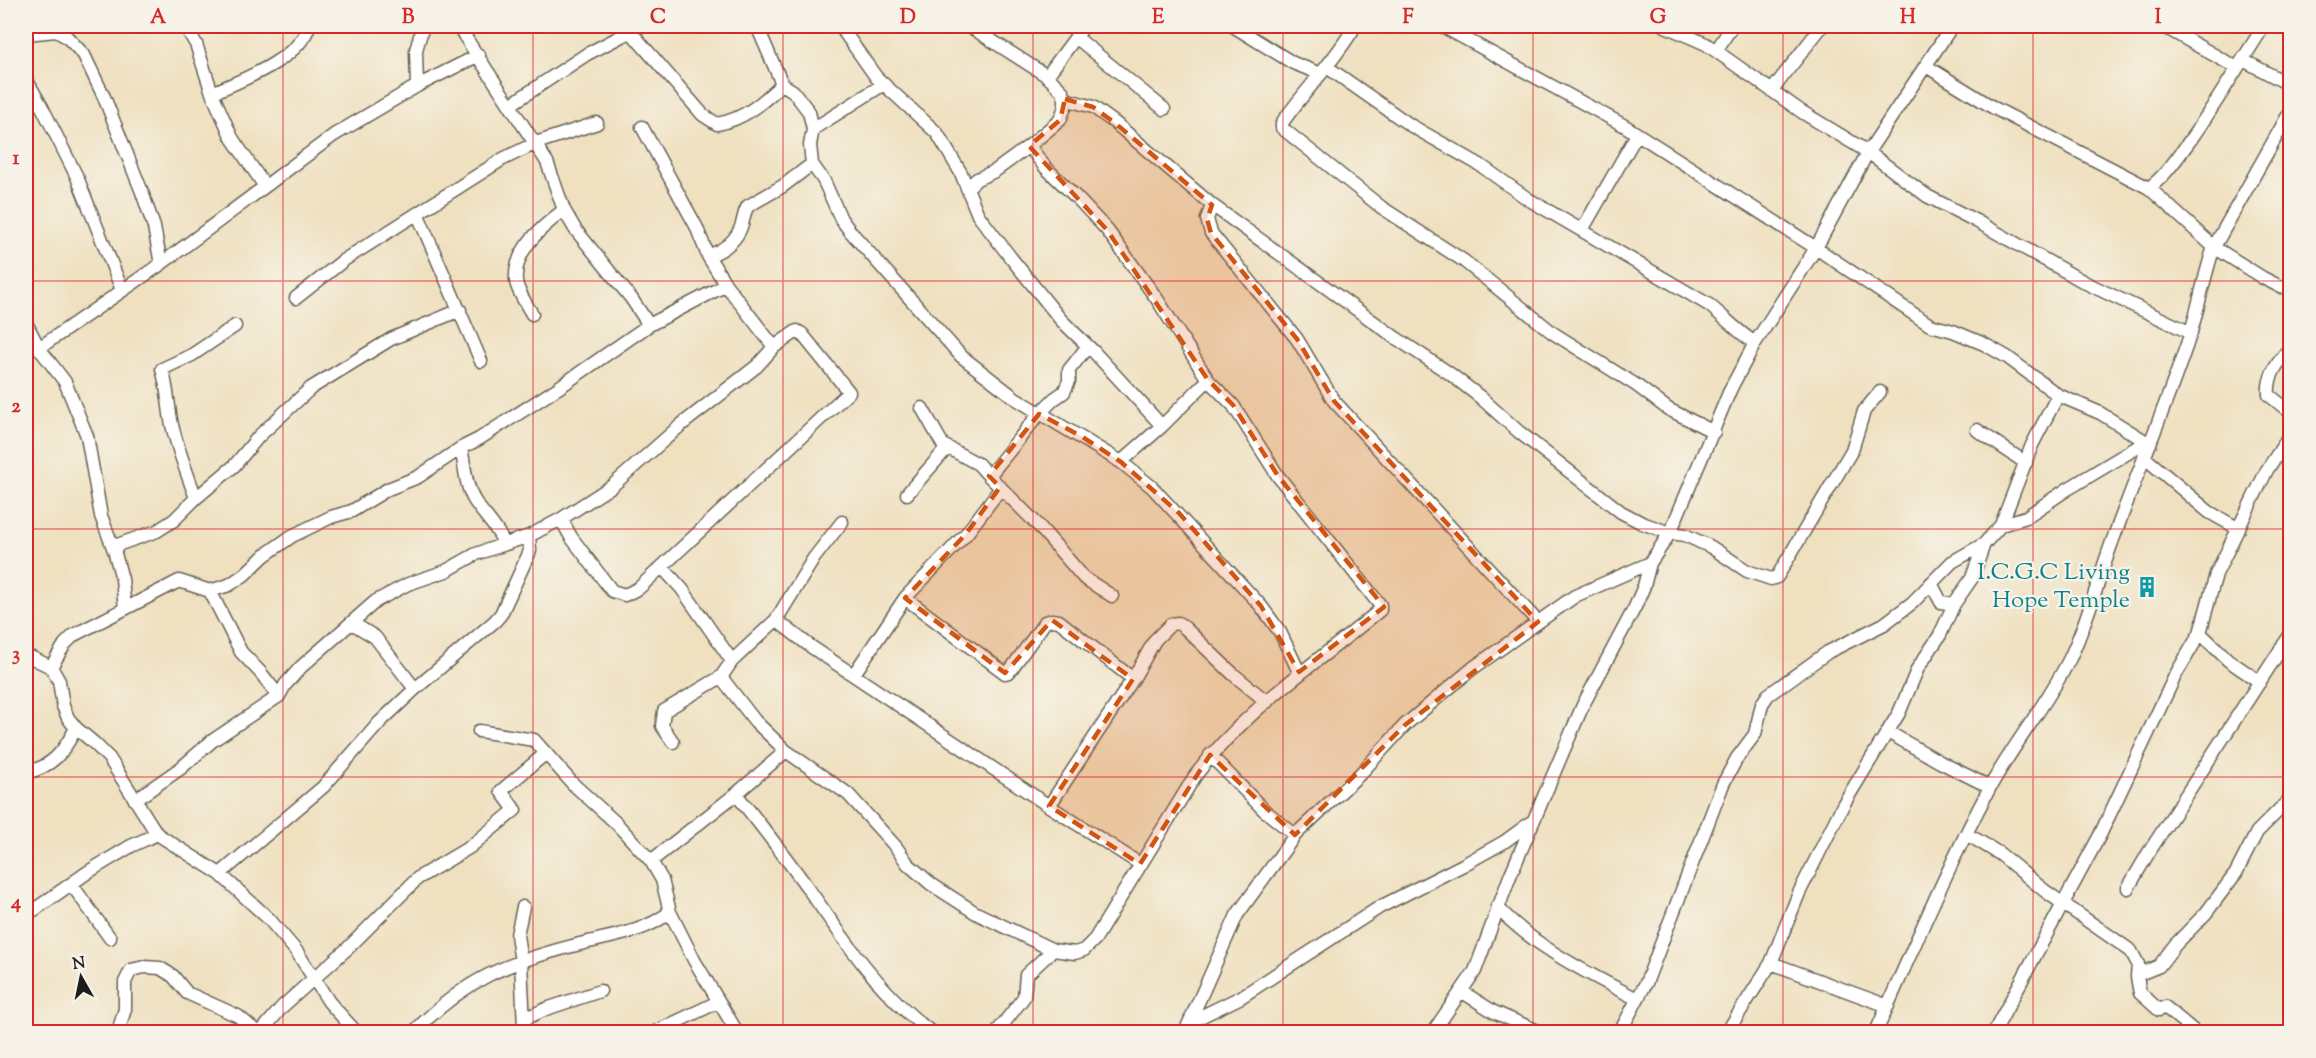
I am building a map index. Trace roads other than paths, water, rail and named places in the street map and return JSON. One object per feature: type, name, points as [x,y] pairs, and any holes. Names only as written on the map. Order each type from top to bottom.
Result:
[{"type":"street","points":[[185,26],[195,44],[212,93],[232,138],[264,185]]},
{"type":"street","points":[[212,93],[276,62],[303,40],[309,26]]},
{"type":"street","points":[[417,86],[416,50],[423,26]]},
{"type":"street","points":[[757,26],[782,84],[793,91],[809,112],[813,129],[810,145],[812,164],[824,181],[850,231],[961,356],[996,385],[1121,462],[1179,513],[1262,606],[1280,632],[1299,672]]},
{"type":"street","points":[[840,26],[876,77],[937,133],[961,172],[978,215],[1061,320],[1162,426]]},
{"type":"street","points":[[967,188],[977,179],[995,171],[1029,146],[1060,120],[1065,107],[1063,92],[1047,76],[969,26]]},
{"type":"street","points":[[1047,76],[1084,26]]},
{"type":"street","points":[[1233,26],[1293,63],[1324,71],[1410,125],[1458,151],[1528,200],[1709,305],[1729,321],[1737,332],[1755,343]]},
{"type":"street","points":[[1355,26],[1324,71],[1282,123],[1282,128],[1381,207],[1464,261],[1553,333],[1636,385],[1668,409],[1714,432]]},
{"type":"street","points":[[1442,26],[1604,114],[1816,248],[1930,325],[1953,331],[1984,344],[2007,357],[2058,395],[2100,413],[2148,443]]},
{"type":"street","points":[[1665,26],[1716,51],[1773,89],[1802,112],[1868,152],[1927,196],[1976,220],[2086,283],[2190,333]]},
{"type":"street","points":[[1716,51],[1732,26]]},
{"type":"street","points":[[1773,89],[1822,26]]},
{"type":"street","points":[[1433,1032],[1475,971],[1497,907],[1583,705],[1635,607],[1650,563],[1670,533],[1731,388],[1755,343],[1816,248],[1868,152],[1952,26]]},
{"type":"street","points":[[2163,26],[2240,64],[2290,85]]},
{"type":"street","points":[[2149,188],[2160,180],[2178,158],[2210,113],[2265,26]]},
{"type":"street","points":[[465,28],[478,55],[547,162],[564,210],[574,229],[631,298],[649,325]]},
{"type":"street","points":[[510,105],[587,54],[636,29],[703,115],[717,124],[729,122],[751,112],[782,84]]},
{"type":"street","points":[[26,34],[56,31],[67,37],[84,55],[104,97],[142,192],[154,227],[161,264]]},
{"type":"street","points":[[1077,38],[1164,109]]},
{"type":"street","points":[[39,348],[161,264],[334,135],[417,86],[478,55]]},
{"type":"street","points":[[1926,66],[1994,108],[2149,188],[2214,248],[2263,278],[2282,287],[2290,287]]},
{"type":"street","points":[[26,79],[78,177],[122,290]]},
{"type":"street","points":[[813,129],[884,84]]},
{"type":"street","points":[[1065,99],[1093,107],[1115,123],[1212,205],[1396,338],[1449,373],[1519,432],[1621,512],[1670,533],[1685,535],[1711,547],[1747,571],[1771,579],[1777,577],[1852,450],[1864,411],[1880,392]]},
{"type":"street","points":[[1876,1032],[1990,787],[2047,700],[2069,658],[2089,612],[2114,535],[2190,333],[2214,248],[2290,112]]},
{"type":"street","points":[[296,298],[344,260],[503,159],[536,143],[597,123]]},
{"type":"street","points":[[642,127],[696,226],[708,256],[726,285],[774,347]]},
{"type":"street","points":[[1582,230],[1636,136]]},
{"type":"street","points":[[721,677],[755,722],[786,751],[848,794],[896,847],[908,864],[931,884],[976,913],[1053,950],[1075,953],[1084,950],[1095,939],[1210,755],[1299,672],[1343,641],[1380,610],[1380,605],[1278,476],[1233,405],[1208,380],[1157,299],[1107,230],[1045,168],[1029,146]]},
{"type":"street","points":[[708,256],[719,252],[738,236],[748,206],[783,186],[812,164]]},
{"type":"street","points":[[1212,205],[1207,219],[1211,233],[1297,339],[1335,402],[1538,622]]},
{"type":"street","points":[[532,314],[516,282],[518,265],[526,247],[542,228],[564,210]]},
{"type":"street","points":[[418,215],[481,361]]},
{"type":"street","points":[[51,667],[64,644],[74,635],[179,581],[210,591],[229,585],[292,536],[331,517],[352,511],[388,489],[418,477],[558,388],[649,325],[726,285]]},
{"type":"street","points":[[114,550],[120,544],[157,531],[174,520],[234,466],[259,436],[311,388],[391,339],[460,310]]},
{"type":"street","points":[[26,323],[39,348],[65,382],[87,436],[100,516],[114,550],[122,579],[125,609]]},
{"type":"street","points":[[196,498],[177,443],[162,369],[192,355],[235,326]]},
{"type":"street","points":[[135,800],[181,768],[212,741],[279,696],[285,685],[301,667],[376,601],[476,554],[529,536],[561,519],[612,486],[681,425],[757,366],[774,347],[797,331],[847,388],[848,395],[738,498],[639,588],[625,595],[612,591],[571,537],[561,519]]},
{"type":"street","points":[[989,476],[1040,414],[1064,392],[1070,381],[1069,370],[1088,346]]},
{"type":"street","points":[[2290,348],[2276,367],[2268,387],[2268,395],[2290,412]]},
{"type":"street","points":[[1121,462],[1162,426],[1208,380]]},
{"type":"street","points":[[1620,1032],[1646,983],[1723,784],[1737,758],[1755,734],[1762,704],[1768,695],[1828,652],[1884,624],[1912,603],[1952,562],[1984,544],[2001,525],[2032,445],[2058,395]]},
{"type":"street","points":[[922,408],[934,432],[947,448],[978,464],[1038,525],[1084,578],[1112,596]]},
{"type":"street","points":[[1977,430],[2026,463]]},
{"type":"street","points":[[1994,1032],[2100,835],[2175,676],[2200,633],[2216,574],[2268,470],[2290,435]]},
{"type":"street","points":[[2001,525],[2026,517],[2066,490],[2148,443]]},
{"type":"street","points":[[461,448],[468,488],[474,501],[489,519],[504,544]]},
{"type":"street","points":[[907,494],[947,448]]},
{"type":"street","points":[[2144,457],[2209,512],[2239,529]]},
{"type":"street","points":[[854,674],[905,598],[966,534],[1000,488]]},
{"type":"street","points":[[673,742],[662,726],[664,711],[721,677],[732,661],[776,620],[814,558],[842,522]]},
{"type":"street","points":[[220,874],[323,787],[380,723],[415,688],[501,614],[530,551],[529,536]]},
{"type":"street","points":[[1727,1032],[1771,963],[1799,893],[1843,804],[1899,713],[1918,668],[1940,634],[1954,604],[1972,578],[1984,544]]},
{"type":"street","points":[[1188,1027],[1237,915],[1295,835],[1361,772],[1405,724],[1473,668],[1575,596],[1650,563]]},
{"type":"street","points":[[662,567],[682,589],[732,661]]},
{"type":"street","points":[[1931,583],[1941,602],[1954,604]]},
{"type":"street","points":[[210,591],[241,652],[279,696]]},
{"type":"street","points":[[905,598],[1005,673],[1009,672],[1045,622],[1052,620],[1059,621],[1133,679]]},
{"type":"street","points":[[776,620],[810,646],[1140,864]]},
{"type":"street","points":[[1049,806],[1133,679],[1155,640],[1171,624],[1178,622],[1233,674],[1267,702]]},
{"type":"street","points":[[352,623],[375,637],[415,688]]},
{"type":"street","points":[[2200,633],[2228,660],[2260,682]]},
{"type":"street","points":[[2128,888],[2290,635]]},
{"type":"street","points":[[26,655],[51,667],[59,681],[63,706],[76,728],[109,758],[157,834],[220,874],[269,919],[329,1002],[356,1032]]},
{"type":"street","points":[[26,772],[42,769],[54,761],[67,746],[76,728]]},
{"type":"street","points":[[479,731],[534,740],[573,784],[616,823],[651,861],[662,880],[670,912],[718,1002],[737,1032]]},
{"type":"street","points":[[1888,732],[1990,787]]},
{"type":"street","points":[[651,861],[786,751]]},
{"type":"street","points":[[118,1032],[125,1009],[125,982],[131,970],[152,966],[166,972],[187,993],[238,1016],[259,1032],[283,1006],[315,980],[418,878],[470,848],[510,815],[515,810],[501,791],[545,754]]},
{"type":"street","points":[[1210,755],[1264,810],[1295,835]]},
{"type":"street","points":[[736,794],[816,899],[853,953],[918,1023],[932,1032]]},
{"type":"street","points":[[2137,975],[2159,966],[2175,945],[2206,913],[2236,873],[2257,832],[2290,800]]},
{"type":"street","points":[[1188,1027],[1241,997],[1380,907],[1494,848],[1532,822]]},
{"type":"street","points":[[34,910],[88,872],[131,846],[157,834]]},
{"type":"street","points":[[1967,834],[2000,854],[2045,891],[2131,951],[2138,964],[2140,993],[2153,1006],[2159,1010],[2165,1007],[2195,1032]]},
{"type":"street","points":[[72,885],[110,938]]},
{"type":"street","points":[[522,907],[517,935],[527,1032]]},
{"type":"street","points":[[1497,907],[1515,926],[1536,942],[1637,999]]},
{"type":"street","points":[[414,1032],[455,994],[476,980],[521,962],[578,945],[629,934],[659,921],[670,912]]},
{"type":"street","points":[[997,1032],[1024,997],[1026,975],[1053,950]]},
{"type":"street","points":[[1771,963],[1888,1006]]},
{"type":"street","points":[[524,1019],[600,991]]},
{"type":"street","points":[[1461,991],[1494,1012],[1540,1032]]},
{"type":"street","points":[[655,1032],[718,1002]]},
{"type":"place","name":"I.C.G.C Living Hope Temple","points":[[2147,587]]}]
